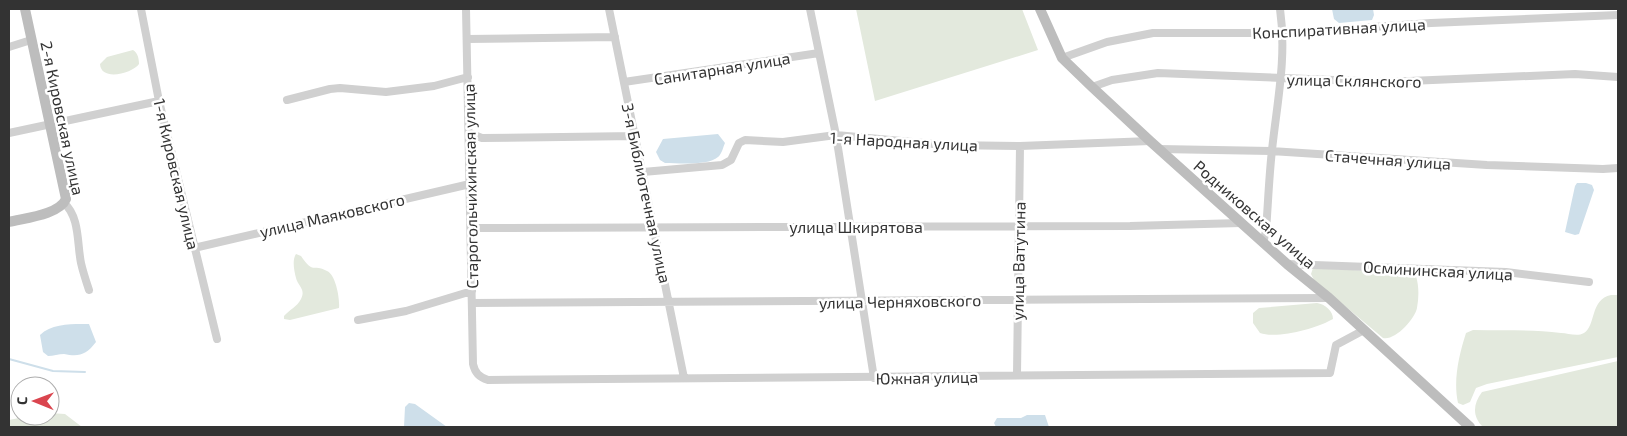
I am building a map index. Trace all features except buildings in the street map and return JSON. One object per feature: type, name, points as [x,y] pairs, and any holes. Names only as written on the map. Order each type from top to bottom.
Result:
[{"type":"main road","name":"2-я Кировская улица","points":[[25,9],[66,195],[64,203]]},
{"type":"main road","name":"Родниковская улица","points":[[1040,9],[1062,58],[1150,141],[1263,243],[1329,298],[1470,427]]},
{"type":"main road","points":[[9,222],[53,211],[64,203]]},
{"type":"street","name":"1-я Кировская улица","points":[[141,9],[159,101],[217,339]]},
{"type":"street","name":"Старогольчихинская улица","points":[[466,9],[473,364]]},
{"type":"street","name":"3-я Библиотечная улица","points":[[609,9],[644,172],[653,228],[670,302],[684,378]]},
{"type":"street","points":[[810,9],[836,135],[874,378]]},
{"type":"street","points":[[1263,243],[1266,231],[1271,151],[1281,79],[1283,33],[1280,9]]},
{"type":"street","name":"Конспиративная улица","points":[[1062,58],[1106,42],[1153,33],[1283,33],[1431,23],[1618,15]]},
{"type":"street","points":[[467,39],[615,37]]},
{"type":"street","points":[[9,47],[31,40]]},
{"type":"street","name":"Санитарная улица","points":[[624,82],[819,53]]},
{"type":"street","name":"улица Склянского","points":[[1092,87],[1112,80],[1158,74],[1386,82],[1575,74],[1618,76]]},
{"type":"street","points":[[287,100],[330,89],[340,88],[386,92],[434,86],[468,77]]},
{"type":"street","points":[[9,133],[159,101]]},
{"type":"street","points":[[469,134],[482,138],[635,136]]},
{"type":"street","name":"1-я Народная улица","points":[[644,172],[722,165],[731,160],[742,141],[783,142],[836,135],[945,145],[1020,146],[1150,141]]},
{"type":"street","name":"улица Ватутина","points":[[1017,375],[1020,146]]},
{"type":"street","name":"Стачечная улица","points":[[1159,149],[1271,151],[1487,165],[1618,168]]},
{"type":"street","name":"улица Маяковского","points":[[194,248],[470,184]]},
{"type":"street","name":"2-я Кировская улица","points":[[64,203],[71,209],[81,263],[89,290]]},
{"type":"street","name":"улица Шкирятова","points":[[471,228],[1130,226],[1241,223]]},
{"type":"street","name":"Осмининская улица","points":[[1287,264],[1506,272],[1589,282]]},
{"type":"street","points":[[358,320],[406,311],[472,291]]},
{"type":"street","name":"улица Черняховского","points":[[472,303],[1329,298]]},
{"type":"street","name":"Южная улица","points":[[473,364],[477,374],[488,380],[1330,373],[1336,345],[1364,330]]},
{"type":"shaded area","points":[[856,9],[1022,9],[1038,50],[875,101]]},
{"type":"shaded area","points":[[133,50],[139,60],[139,64],[136,67],[118,74],[106,73],[102,70],[100,64],[107,57]]},
{"type":"shaded area","points":[[296,254],[301,256],[311,267],[330,273],[337,288],[339,308],[290,320],[284,319],[284,316],[301,299],[303,293],[297,281],[294,268]]},
{"type":"shaded area","points":[[1313,268],[1411,273],[1416,276],[1418,288],[1417,308],[1413,318],[1399,333],[1383,338],[1314,280],[1311,274]]},
{"type":"shaded area","points":[[1618,295],[1618,357],[1487,384],[1476,388],[1470,402],[1463,405],[1458,403],[1456,385],[1461,350],[1466,333],[1473,330],[1517,330],[1581,334],[1588,330],[1596,307],[1604,297]]},
{"type":"shaded area","points":[[1317,303],[1328,308],[1332,313],[1333,319],[1306,330],[1276,335],[1260,333],[1253,323],[1253,313],[1259,308]]},
{"type":"shaded area","points":[[1618,361],[1618,427],[1483,427],[1475,414],[1475,405],[1482,392]]},
{"type":"shaded area","points":[[60,414],[65,414],[82,427],[9,427],[9,420],[10,426],[60,426]]},
{"type":"water","points":[[1332,9],[1373,9],[1374,15],[1372,20],[1339,23],[1334,19]]},
{"type":"water","points":[[718,134],[725,143],[718,157],[707,162],[665,163],[660,160],[656,152],[663,139]]},
{"type":"water","points":[[1577,183],[1592,185],[1594,190],[1579,234],[1575,235],[1565,232]]},
{"type":"water","points":[[89,324],[96,342],[89,350],[78,355],[48,356],[43,352],[40,335],[45,331],[63,325]]},
{"type":"water","points":[[409,403],[415,404],[447,427],[404,427],[405,407]]},
{"type":"water","points":[[1027,415],[1045,415],[1049,427],[996,427],[994,423],[997,418],[1021,418]]},
{"type":"waterway","points":[[9,359],[53,371],[85,372]]}]
